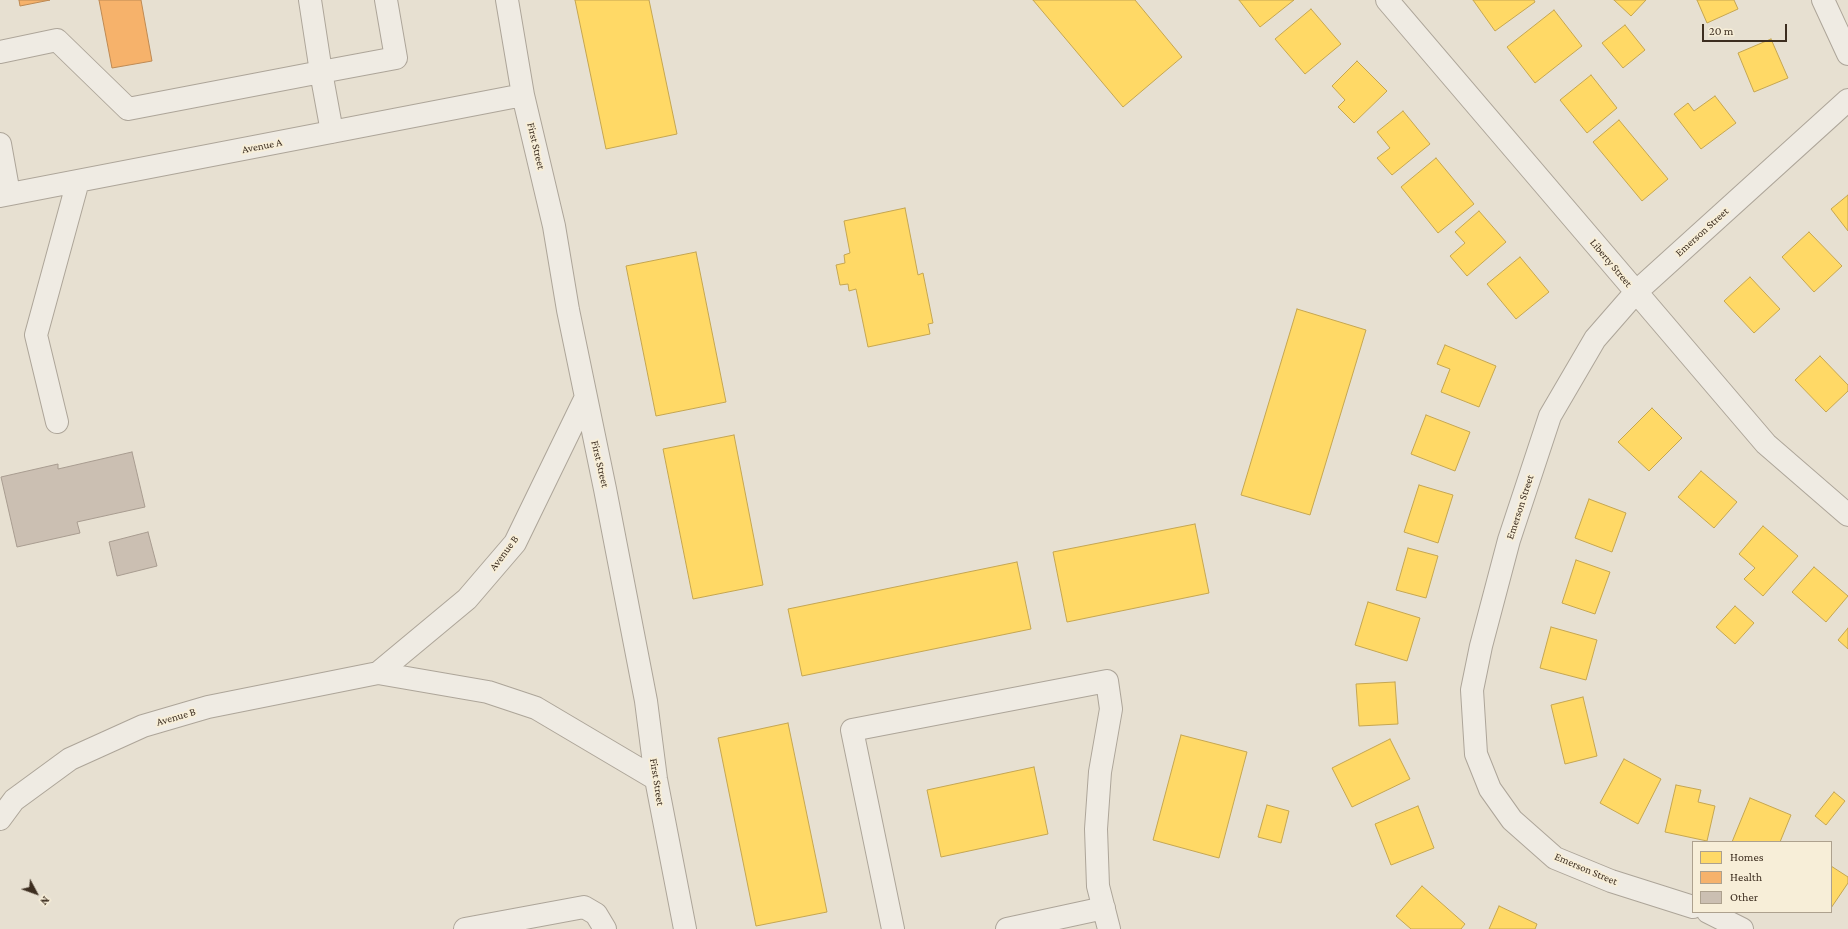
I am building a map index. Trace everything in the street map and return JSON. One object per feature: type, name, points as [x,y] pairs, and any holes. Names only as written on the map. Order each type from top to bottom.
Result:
[{"type":"street","points":[[310,0],[332,132]]},
{"type":"street","points":[[0,52],[57,40],[128,109],[396,58],[386,0]]},
{"type":"street","name":"First Street","points":[[507,0],[524,95],[554,226],[585,399],[605,489],[646,701],[656,779],[684,929]]},
{"type":"street","name":"Liberty Street","points":[[1387,0],[1766,444],[1848,515]]},
{"type":"street","points":[[1823,0],[1848,54]]},
{"type":"street","name":"Avenue A","points":[[5,195],[524,95]]},
{"type":"street","name":"Emerson Street","points":[[1692,907],[1611,881],[1555,858],[1512,820],[1490,789],[1476,754],[1472,690],[1480,646],[1509,540],[1550,416],[1595,339],[1636,292],[1848,100]]},
{"type":"street","points":[[0,144],[5,195]]},
{"type":"street","points":[[57,422],[36,335],[78,181]]},
{"type":"street","name":"Avenue B","points":[[378,673],[467,599],[515,543],[585,399]]},
{"type":"street","name":"Avenue B","points":[[0,820],[14,800],[70,759],[143,726],[208,707],[378,673],[488,692],[536,708],[656,779]]},
{"type":"street","points":[[893,929],[852,730],[1107,681],[1111,709],[1100,772],[1096,829],[1098,886],[1109,929]]},
{"type":"street","points":[[465,929],[584,907],[596,914],[605,929]]},
{"type":"street","points":[[1007,929],[1104,908]]},
{"type":"street","points":[[1710,913],[1742,929]]},
{"type":"building: Homes","points":[[575,0],[649,0],[677,134],[606,149]]},
{"type":"building: Homes","points":[[1033,0],[1135,0],[1182,57],[1123,107]]},
{"type":"building: Homes","points":[[1239,0],[1294,0],[1260,27]]},
{"type":"building: Homes","points":[[1473,0],[1534,0],[1535,2],[1495,31]]},
{"type":"building: Homes","points":[[1614,0],[1646,0],[1631,16]]},
{"type":"building: Homes","points":[[1697,0],[1734,0],[1738,9],[1707,23]]},
{"type":"building: Homes","points":[[1311,9],[1341,44],[1305,74],[1275,39]]},
{"type":"building: Homes","points":[[1554,10],[1582,46],[1535,83],[1507,47]]},
{"type":"building: Homes","points":[[1625,25],[1645,50],[1623,68],[1602,43]]},
{"type":"building: Homes","points":[[1771,39],[1788,78],[1754,92],[1738,53]]},
{"type":"building: Homes","points":[[1357,61],[1387,91],[1354,123],[1338,107],[1345,100],[1332,86]]},
{"type":"building: Homes","points":[[1591,75],[1617,108],[1587,133],[1560,100]]},
{"type":"building: Homes","points":[[1715,96],[1736,123],[1701,149],[1674,114],[1688,103],[1694,111]]},
{"type":"building: Homes","points":[[1403,111],[1430,144],[1392,175],[1377,158],[1390,148],[1377,132]]},
{"type":"building: Homes","points":[[1619,120],[1668,179],[1642,201],[1593,142]]},
{"type":"building: Homes","points":[[1436,158],[1474,204],[1438,233],[1401,187]]},
{"type":"building: Homes","points":[[1848,195],[1848,231],[1831,209]]},
{"type":"building: Homes","points":[[905,208],[918,275],[923,273],[933,323],[928,324],[930,334],[868,347],[856,289],[849,291],[848,284],[840,285],[836,265],[845,263],[844,255],[850,253],[844,221]]},
{"type":"building: Homes","points":[[1479,211],[1506,242],[1467,276],[1450,256],[1465,243],[1455,232]]},
{"type":"building: Homes","points":[[1809,232],[1842,266],[1814,292],[1782,257]]},
{"type":"building: Homes","points":[[696,252],[726,402],[656,416],[626,266]]},
{"type":"building: Homes","points":[[1520,257],[1549,292],[1516,319],[1487,284]]},
{"type":"building: Homes","points":[[1750,277],[1780,309],[1754,333],[1724,301]]},
{"type":"building: Homes","points":[[1297,309],[1366,330],[1310,515],[1241,495]]},
{"type":"building: Homes","points":[[1445,345],[1496,366],[1479,407],[1441,392],[1450,369],[1437,364]]},
{"type":"building: Homes","points":[[1820,356],[1848,385],[1848,391],[1826,412],[1795,380]]},
{"type":"building: Homes","points":[[1652,408],[1682,438],[1649,471],[1618,442]]},
{"type":"building: Homes","points":[[1426,415],[1470,432],[1455,471],[1411,454]]},
{"type":"building: Homes","points":[[734,435],[763,585],[693,599],[663,449]]},
{"type":"building: Homes","points":[[1701,471],[1737,502],[1714,528],[1678,497]]},
{"type":"building: Homes","points":[[1419,485],[1453,495],[1438,543],[1404,532]]},
{"type":"building: Homes","points":[[1589,499],[1626,513],[1612,552],[1575,538]]},
{"type":"building: Homes","points":[[1195,524],[1209,593],[1067,622],[1053,552]]},
{"type":"building: Homes","points":[[1763,526],[1798,556],[1763,596],[1744,579],[1755,568],[1739,554]]},
{"type":"building: Homes","points":[[1408,548],[1438,556],[1426,598],[1396,590]]},
{"type":"building: Homes","points":[[1576,560],[1610,572],[1595,614],[1562,603]]},
{"type":"building: Homes","points":[[1017,562],[1031,629],[802,676],[788,609]]},
{"type":"building: Homes","points":[[1814,567],[1848,596],[1826,622],[1792,592]]},
{"type":"building: Homes","points":[[1368,602],[1420,618],[1407,661],[1355,645]]},
{"type":"building: Homes","points":[[1735,606],[1754,623],[1735,644],[1716,627]]},
{"type":"building: Homes","points":[[1551,627],[1597,640],[1586,680],[1540,668]]},
{"type":"building: Homes","points":[[1848,628],[1848,649],[1838,640]]},
{"type":"building: Homes","points":[[1395,682],[1398,724],[1359,726],[1356,684]]},
{"type":"building: Homes","points":[[1583,697],[1597,756],[1565,764],[1551,705]]},
{"type":"building: Homes","points":[[788,723],[827,912],[756,926],[718,738]]},
{"type":"building: Homes","points":[[1181,735],[1247,752],[1219,858],[1153,840]]},
{"type":"building: Homes","points":[[1390,739],[1410,779],[1352,807],[1332,768]]},
{"type":"building: Homes","points":[[1624,759],[1661,779],[1638,824],[1600,803]]},
{"type":"building: Homes","points":[[1034,767],[1048,834],[941,857],[927,790]]},
{"type":"building: Homes","points":[[1676,785],[1701,790],[1698,802],[1715,806],[1707,841],[1665,832]]},
{"type":"building: Homes","points":[[1834,792],[1845,801],[1826,825],[1815,816]]},
{"type":"building: Homes","points":[[1750,798],[1791,815],[1780,841],[1732,841]]},
{"type":"building: Homes","points":[[1267,805],[1289,811],[1281,843],[1258,837]]},
{"type":"building: Homes","points":[[1418,806],[1434,848],[1391,865],[1375,824]]},
{"type":"building: Homes","points":[[1832,867],[1848,877],[1848,883],[1832,907]]},
{"type":"building: Homes","points":[[1422,886],[1465,924],[1461,929],[1411,929],[1396,916]]},
{"type":"building: Homes","points":[[1499,906],[1537,924],[1535,929],[1489,929]]},
{"type":"building: Health","points":[[19,0],[50,0],[20,6]]},
{"type":"building: Health","points":[[99,0],[141,0],[152,61],[112,68]]},
{"type":"building: Other","points":[[132,452],[145,507],[77,522],[80,533],[17,547],[1,477],[58,464],[58,469]]},
{"type":"building: Other","points":[[148,532],[157,566],[117,576],[109,542]]}]
